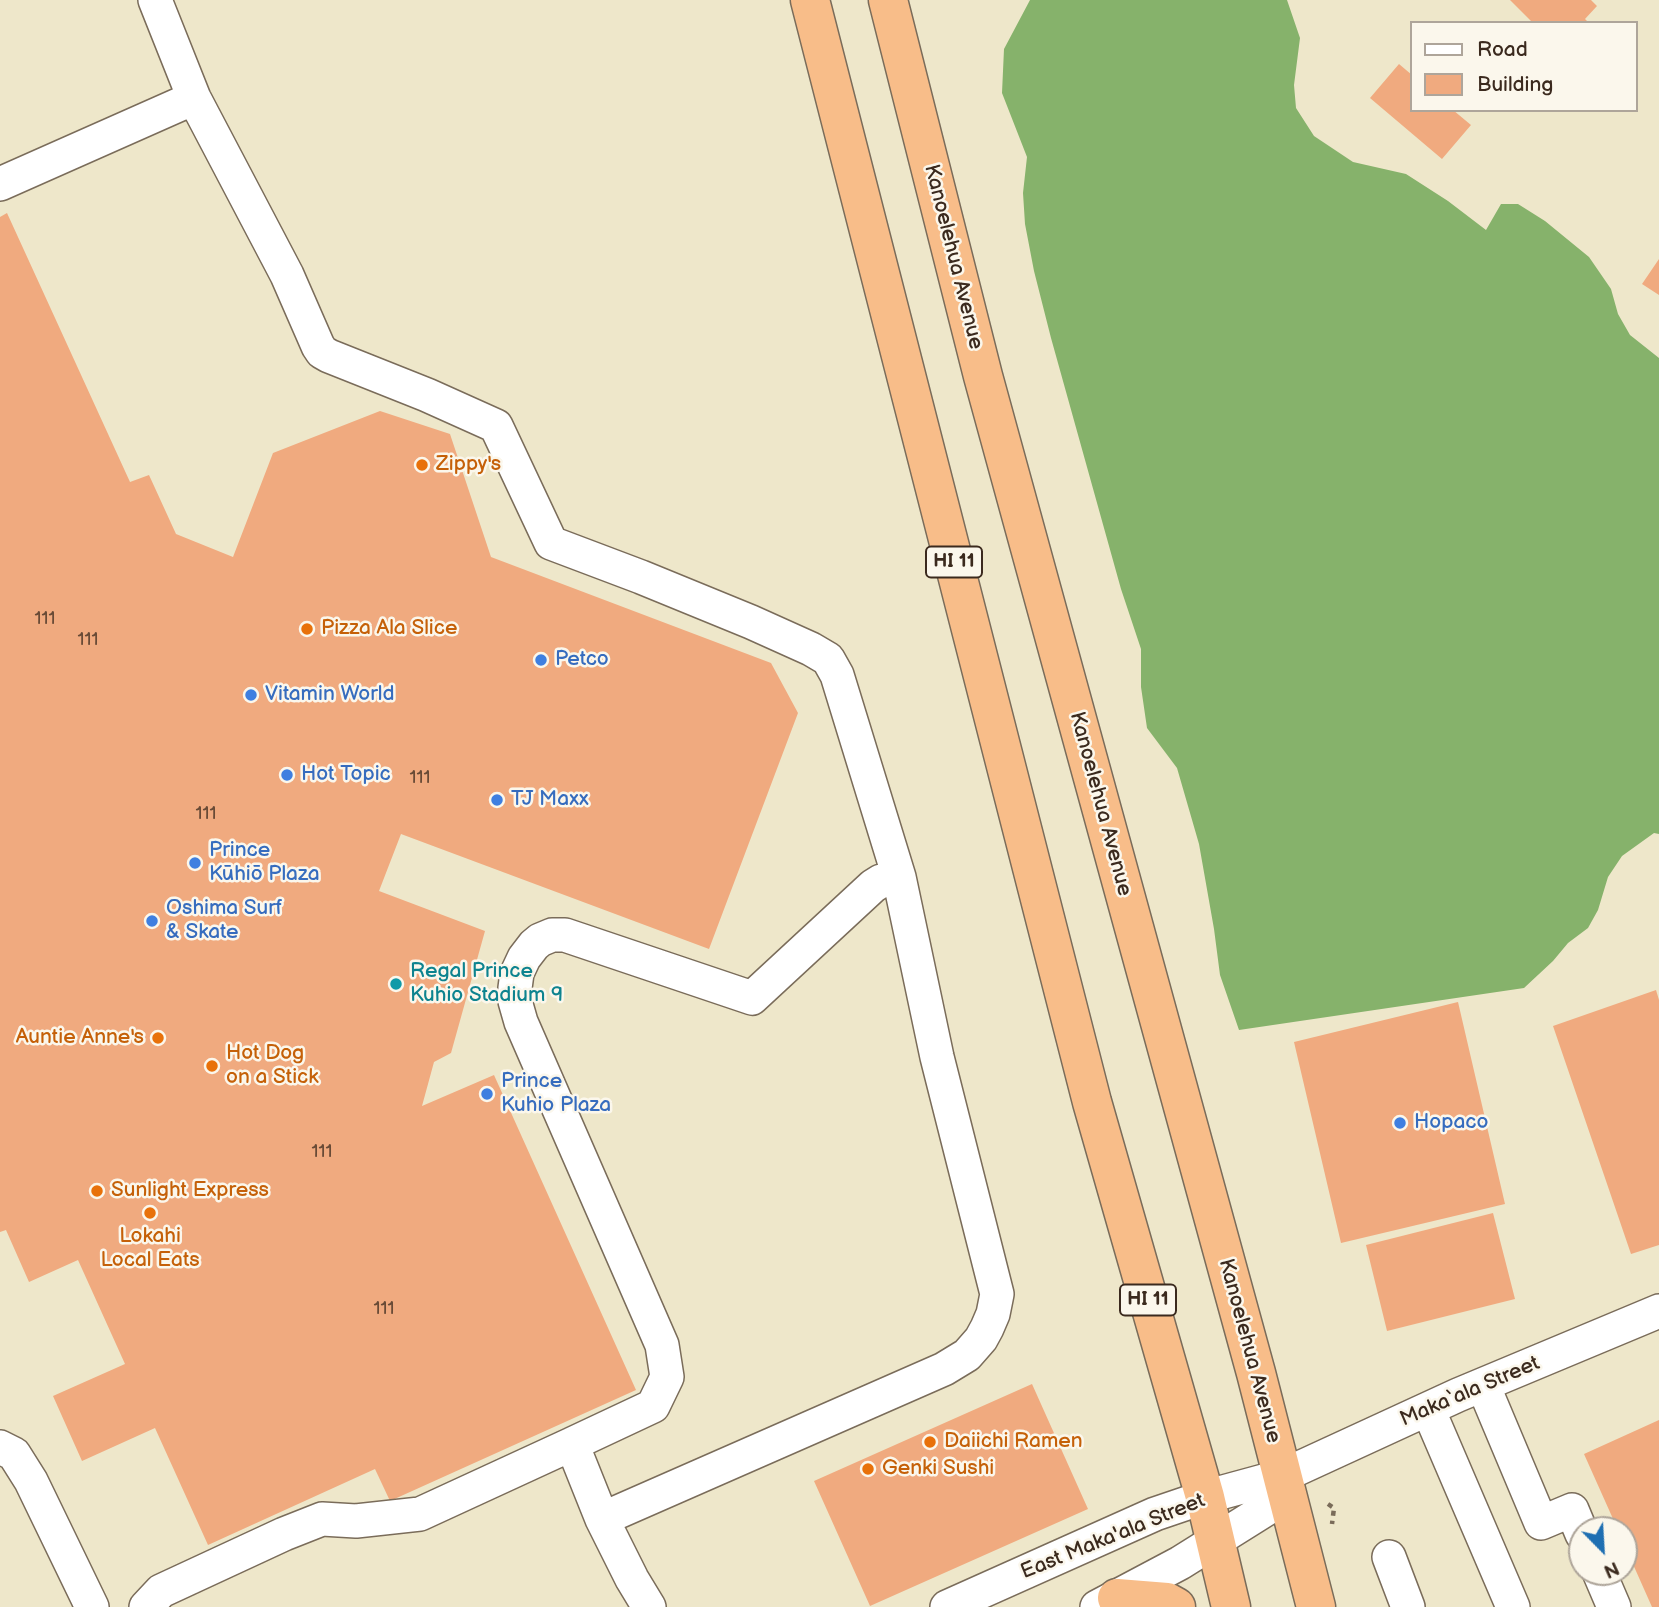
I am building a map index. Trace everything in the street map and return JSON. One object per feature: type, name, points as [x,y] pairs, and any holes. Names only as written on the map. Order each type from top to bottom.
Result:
[{"type":"highway","name":"HI 11","points":[[810,0],[1092,1102],[1205,1497],[1231,1607]]},
{"type":"highway","name":"Kanoelehua Avenue","points":[[888,0],[983,376],[1248,1346],[1316,1607]]},
{"type":"highway","points":[[1107,1602],[1167,1602],[1176,1607]]},
{"type":"street","points":[[155,0],[194,97],[287,275],[322,352],[496,426],[551,543],[751,622],[828,659],[837,675],[899,877],[937,1058],[997,1294],[987,1328],[967,1355],[944,1369],[602,1518]]},
{"type":"street","points":[[0,184],[194,97]]},
{"type":"street","points":[[146,1607],[161,1591],[284,1534],[322,1519],[356,1521],[421,1514],[653,1406],[667,1377],[662,1345],[521,1022],[515,1002],[517,973],[524,958],[540,940],[552,934],[565,935],[752,998],[873,886],[881,881],[899,877]]},
{"type":"street","name":"Maka‘ala Street","points":[[1285,1486],[1428,1409],[1659,1311]]},
{"type":"street","points":[[1483,1385],[1541,1523],[1572,1510],[1574,1516]]},
{"type":"street","points":[[1428,1409],[1513,1607]]},
{"type":"street","points":[[572,1444],[602,1518],[649,1607]]},
{"type":"street","points":[[0,1447],[14,1454],[32,1481],[92,1607]]},
{"type":"street","points":[[1107,1602],[1216,1541],[1285,1486]]},
{"type":"street","name":"East Maka'ala Street","points":[[947,1607],[1155,1514],[1205,1497],[1285,1486]]},
{"type":"street","points":[[1389,1557],[1408,1607]]},
{"type":"street","points":[[1605,1586],[1614,1607]]},
{"type":"green space","points":[[1030,0],[1287,0],[1300,38],[1294,85],[1296,108],[1314,136],[1353,162],[1406,174],[1486,230],[1501,204],[1518,204],[1545,221],[1589,257],[1611,289],[1618,314],[1630,335],[1659,358],[1659,834],[1654,833],[1622,856],[1608,877],[1598,910],[1588,928],[1568,943],[1524,988],[1239,1030],[1220,975],[1199,844],[1177,768],[1147,728],[1141,687],[1141,649],[1121,589],[1034,271],[1025,224],[1023,193],[1027,157],[1002,93],[1004,49]]},
{"type":"building","points":[[1510,0],[1591,0],[1597,6],[1585,19],[1587,21],[1531,21]]},
{"type":"building","points":[[1399,64],[1410,73],[1410,112],[1455,112],[1471,125],[1442,159],[1370,98]]},
{"type":"building","name":"Prince Kūhiō Plaza","points":[[7,213],[130,482],[149,475],[176,534],[233,557],[273,453],[380,411],[450,434],[491,557],[771,663],[798,713],[709,949],[401,834],[379,891],[485,931],[451,1053],[434,1062],[422,1106],[494,1075],[636,1390],[390,1501],[375,1469],[208,1545],[155,1428],[82,1461],[53,1396],[125,1364],[78,1260],[29,1282],[6,1230],[0,1232],[0,217]]},
{"type":"building","points":[[1659,259],[1659,295],[1642,284]]},
{"type":"building","points":[[1656,990],[1659,1000],[1659,1245],[1631,1254],[1553,1026]]},
{"type":"building","name":"Hopaco","points":[[1458,1002],[1505,1204],[1341,1243],[1294,1042]]},
{"type":"building","points":[[1493,1213],[1515,1299],[1387,1331],[1366,1245]]},
{"type":"building","points":[[1032,1384],[1088,1509],[870,1606],[814,1481]]},
{"type":"building","points":[[1659,1420],[1659,1607],[1652,1607],[1638,1576],[1638,1516],[1612,1516],[1584,1454]]},
{"type":"place","name":"Zippy's","points":[[422,465]]},
{"type":"place","name":"Pizza Ala Slice","points":[[307,629]]},
{"type":"place","name":"Petco","points":[[541,660]]},
{"type":"place","name":"Vitamin World","points":[[251,695]]},
{"type":"place","name":"Hot Topic","points":[[287,775]]},
{"type":"place","name":"TJ Maxx","points":[[497,800]]},
{"type":"place","name":"Prince Kūhiō Plaza","points":[[195,863]]},
{"type":"place","name":"Oshima Surf & Skate","points":[[152,921]]},
{"type":"place","name":"Regal Prince Kuhio Stadium 9","points":[[396,984]]},
{"type":"place","name":"Auntie Anne's","points":[[158,1038]]},
{"type":"place","name":"Hot Dog on a Stick","points":[[212,1066]]},
{"type":"place","name":"Prince Kuhio Plaza","points":[[487,1094]]},
{"type":"place","name":"Hopaco","points":[[1400,1123]]},
{"type":"place","name":"Sunlight Express","points":[[97,1191]]},
{"type":"place","name":"Lokahi Local Eats","points":[[150,1213]]},
{"type":"place","name":"Daiichi Ramen","points":[[930,1442]]},
{"type":"place","name":"Genki Sushi","points":[[868,1469]]}]
